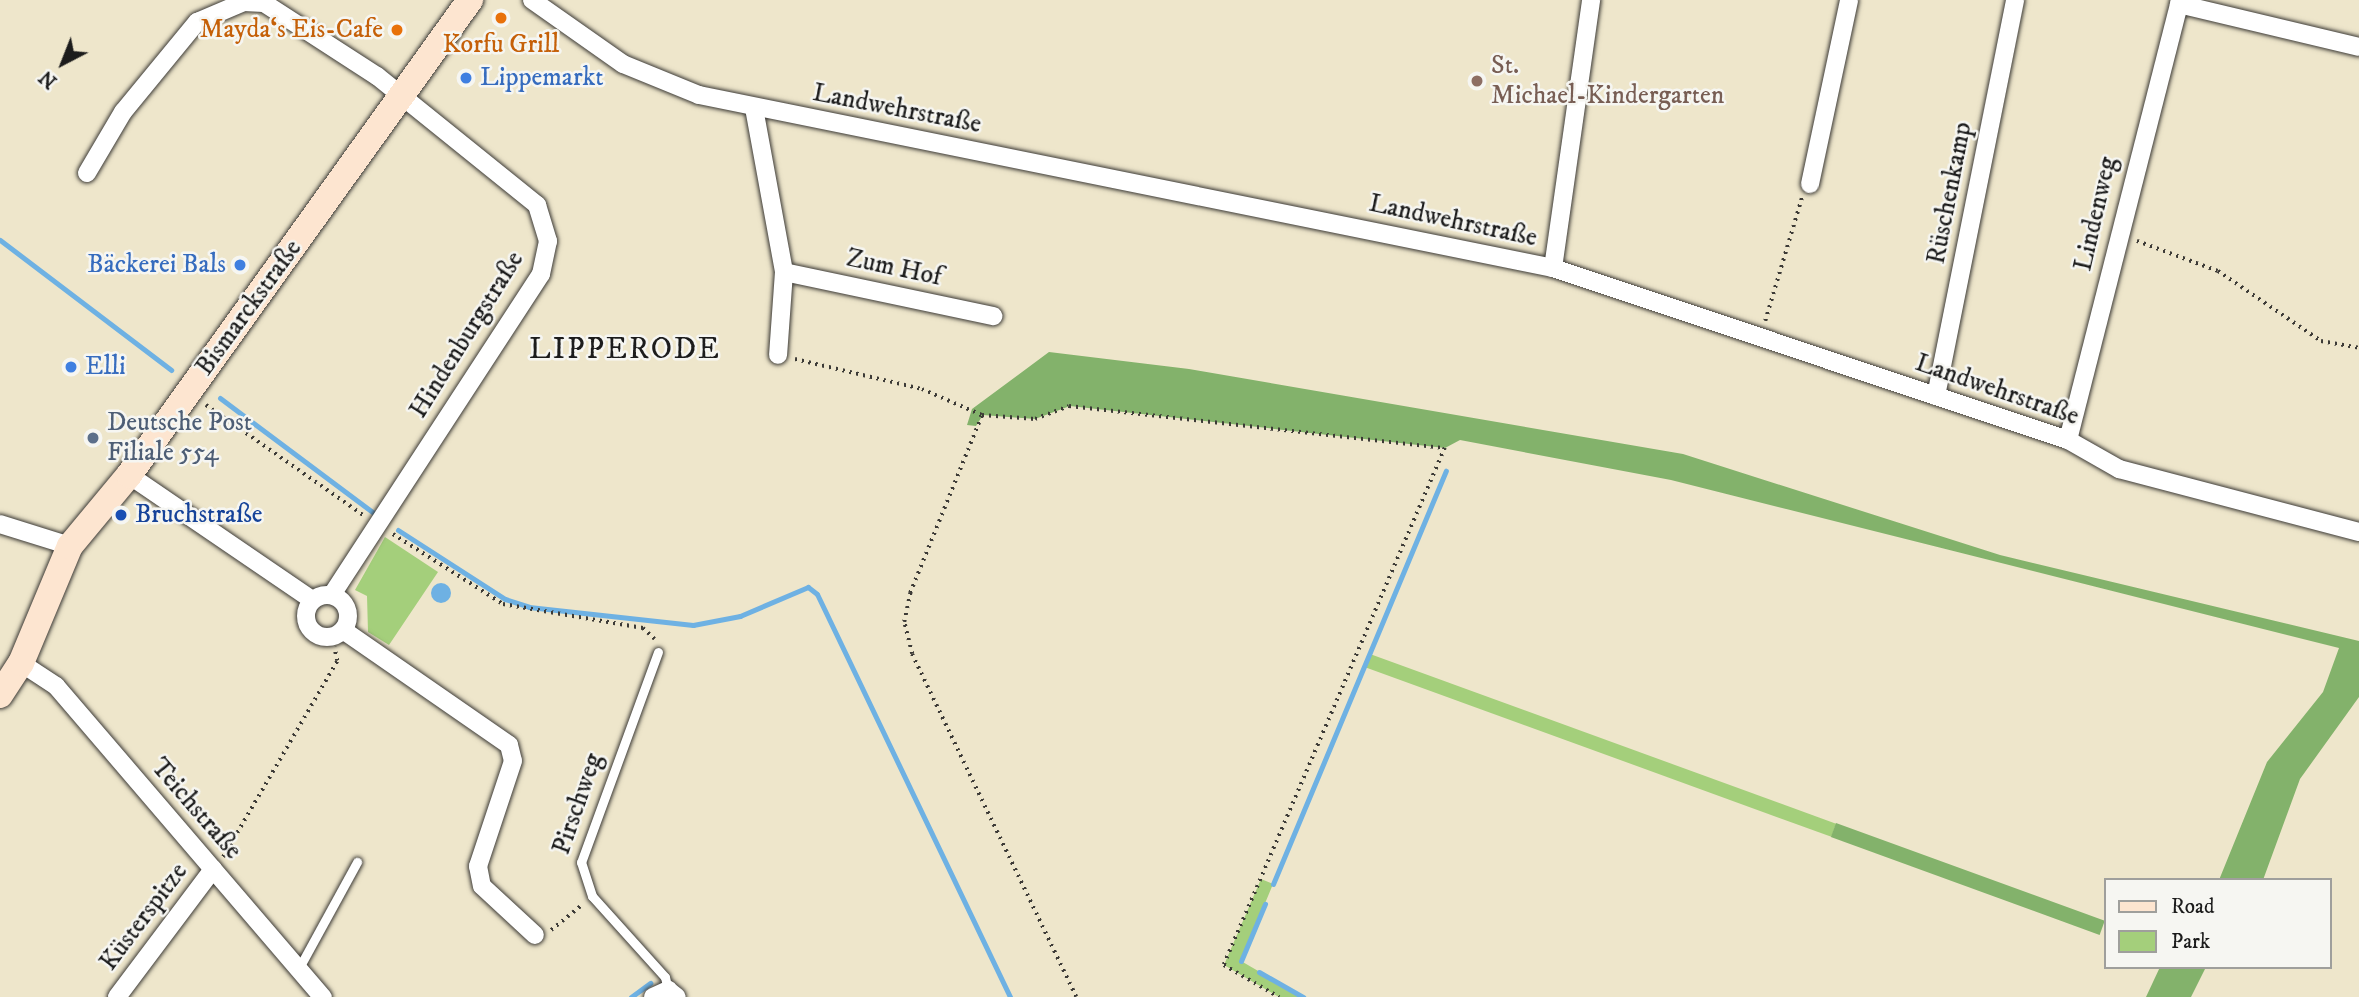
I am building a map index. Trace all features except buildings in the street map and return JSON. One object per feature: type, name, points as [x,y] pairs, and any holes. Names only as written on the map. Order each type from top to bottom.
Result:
[{"type":"main road","name":"Bismarckstraße","points":[[0,695],[22,663],[69,546],[129,475],[404,97],[470,0]]},
{"type":"street","name":"Landwehrstraße","points":[[532,0],[623,64],[699,95],[1553,268],[2068,440],[2119,469],[2359,532]]},
{"type":"street","points":[[1553,268],[1591,0]]},
{"type":"street","points":[[1810,184],[1849,0]]},
{"type":"street","name":"Rüschenkamp","points":[[1936,396],[2015,0]]},
{"type":"street","name":"Hindenburgstraße","points":[[87,173],[123,112],[197,22],[244,2],[264,3],[288,15],[404,97],[523,189],[537,205],[548,241],[541,274],[332,594]]},
{"type":"street","points":[[2179,2],[2359,47]]},
{"type":"street","name":"Lindenweg","points":[[2068,440],[2179,2]]},
{"type":"street","points":[[754,108],[784,272],[778,355]]},
{"type":"street","name":"Zum Hof","points":[[784,272],[993,316]]},
{"type":"street","points":[[129,475],[312,600]]},
{"type":"street","points":[[0,524],[69,546]]},
{"type":"street","points":[[312,600],[332,594],[348,609],[338,633]]},
{"type":"street","points":[[312,600],[308,626],[338,633],[509,745],[513,761],[478,866],[482,886],[536,935]]},
{"type":"street","name":"Teichstraße","points":[[22,663],[56,687],[323,997]]},
{"type":"street","name":"Küsterspitze","points":[[117,997],[213,869]]},
{"type":"lane","name":"Pirschweg","points":[[658,652],[581,862],[592,895],[665,977],[666,995]]},
{"type":"lane","points":[[299,968],[357,862]]},
{"type":"path","points":[[1760,337],[1810,184]]},
{"type":"path","points":[[2119,235],[2218,271],[2321,341],[2359,348]]},
{"type":"path","points":[[778,355],[922,389],[982,415],[1035,419],[1069,406],[1445,448],[1224,965],[1279,997]]},
{"type":"path","points":[[187,393],[377,525],[503,604],[643,628],[658,652]]},
{"type":"path","points":[[982,415],[910,593],[904,622],[912,654],[1076,997]]},
{"type":"path","points":[[213,869],[337,661],[338,633]]},
{"type":"path","points":[[536,935],[554,929],[592,895]]},
{"type":"green space","points":[[1049,352],[1189,369],[1683,454],[2000,555],[2359,641],[2359,697],[2300,779],[2264,878],[2220,878],[2267,762],[2323,692],[2339,648],[1671,480],[1460,440],[1445,448],[1070,406],[1035,419],[983,415],[976,426],[967,425],[972,409]]},
{"type":"green space","points":[[385,537],[438,572],[389,645],[368,632],[367,596],[355,590]]},
{"type":"green space","points":[[1370,654],[1836,824],[1831,837],[1365,667]]},
{"type":"green space","points":[[1836,823],[2104,921],[2100,935],[1831,837]]},
{"type":"green space","points":[[1261,879],[1273,884],[1241,961],[1303,997],[1279,997],[1224,965]]},
{"type":"green space","points":[[2159,969],[2205,969],[2191,997],[2146,997]]},
{"type":"water","points":[[441,583],[448,586],[451,593],[448,600],[441,603],[434,600],[431,593],[434,586]]},
{"type":"waterway","points":[[0,240],[171,370]]},
{"type":"waterway","points":[[220,398],[374,513]]},
{"type":"waterway","points":[[1273,884],[1446,471]]},
{"type":"waterway","points":[[398,530],[505,599],[529,607],[693,625],[740,616],[808,587],[817,594],[1010,997]]},
{"type":"waterway","points":[[1241,961],[1265,904]]},
{"type":"waterway","points":[[1259,972],[1303,997]]},
{"type":"waterway","points":[[631,997],[650,983]]},
{"type":"place","name":"Korfu Grill","points":[[501,18]]},
{"type":"place","name":"Mayda‘s Eis-Cafe","points":[[397,30]]},
{"type":"place","name":"Lippemarkt","points":[[466,78]]},
{"type":"place","name":"St. Michael-Kindergarten","points":[[1477,81]]},
{"type":"place","name":"Bäckerei Bals","points":[[240,265]]},
{"type":"place","name":"Elli","points":[[71,367]]},
{"type":"place","name":"Deutsche Post Filiale 554","points":[[93,438]]},
{"type":"place","name":"Bruchstraße","points":[[121,515]]},
{"type":"district","name":"LIPPERODE","points":[[625,350]]}]
